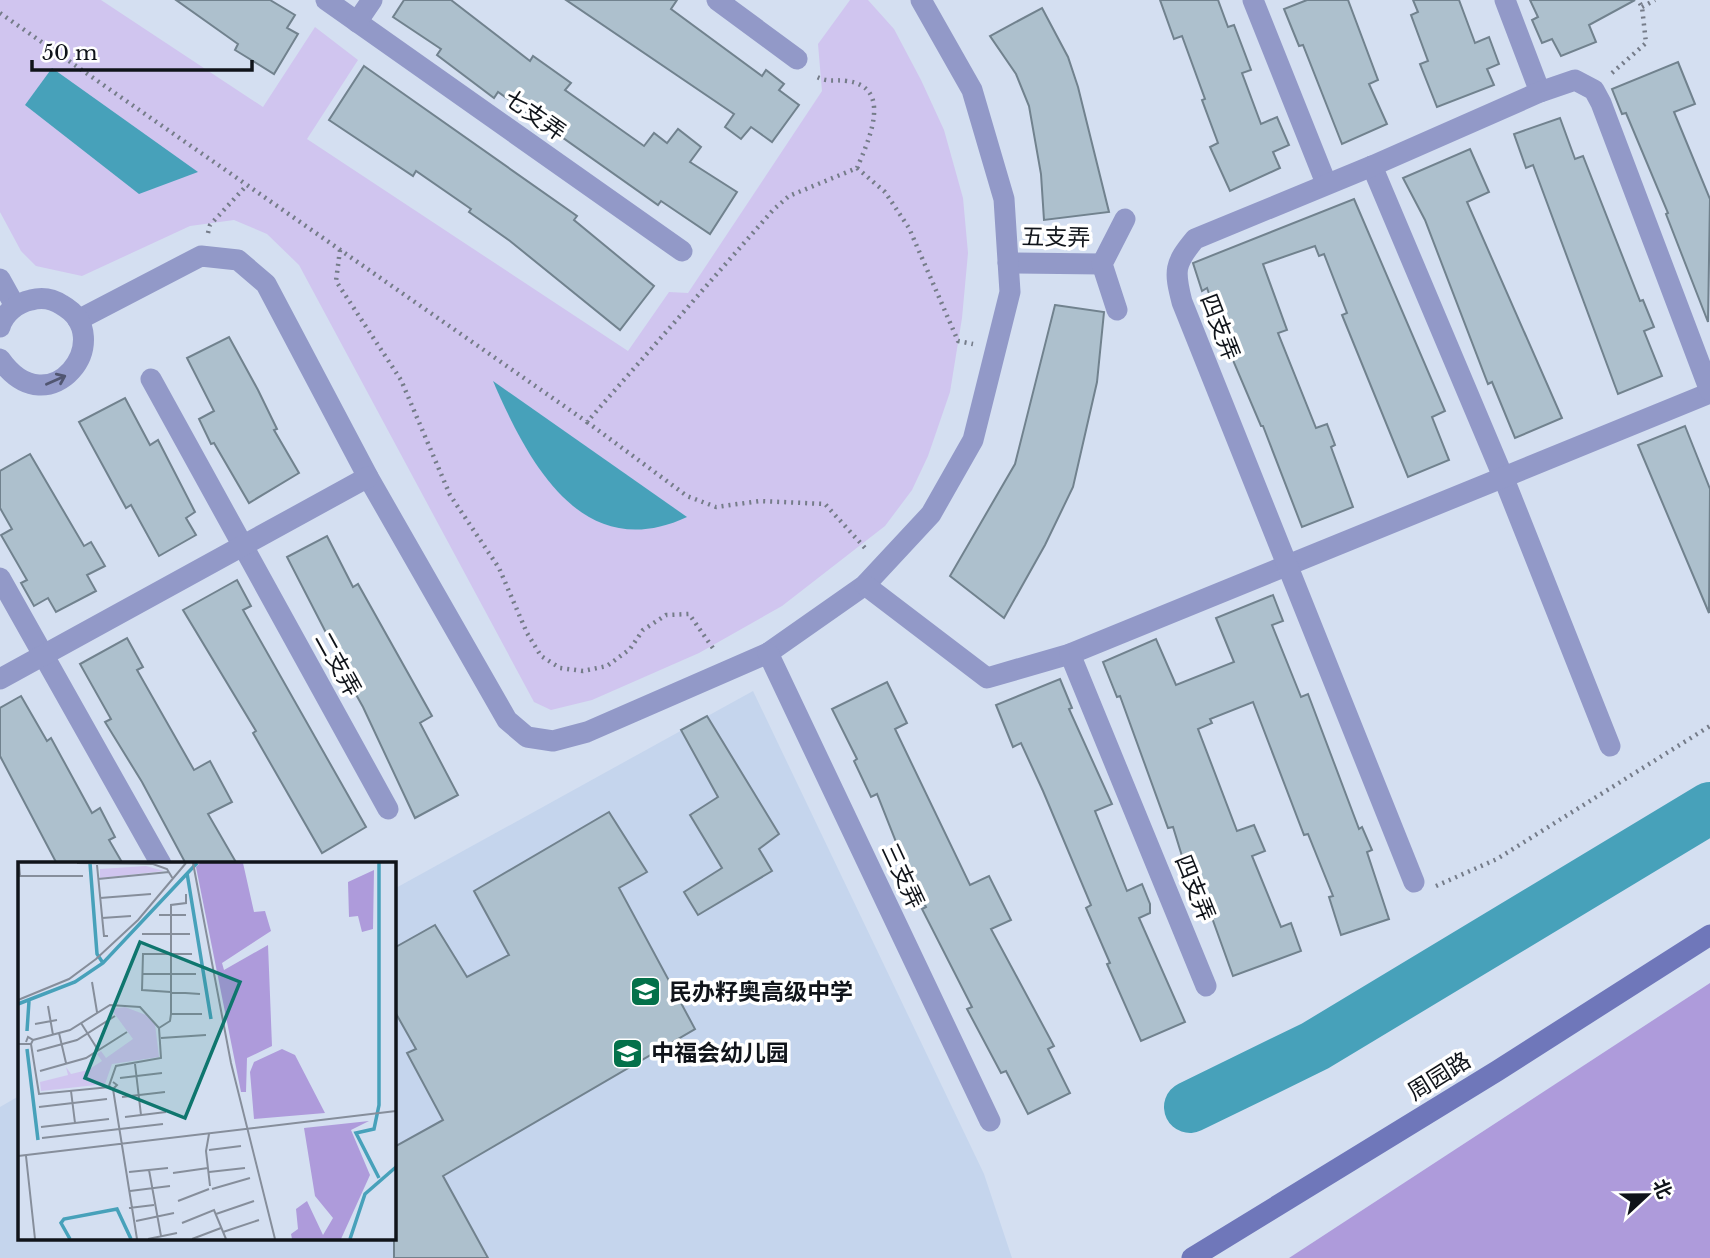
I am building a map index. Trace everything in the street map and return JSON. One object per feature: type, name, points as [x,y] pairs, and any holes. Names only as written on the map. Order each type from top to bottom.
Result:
[{"type":"street","name":"七支弄","points":[[326,0],[682,251]]},
{"type":"street","points":[[357,22],[372,0]]},
{"type":"street","points":[[717,0],[797,58]]},
{"type":"street","points":[[78,320],[201,256],[238,260],[266,284],[368,477],[507,720],[527,737],[553,741],[587,732],[768,653],[865,585],[930,514],[973,440],[1010,292],[1004,199],[972,90],[921,0]]},
{"type":"street","points":[[1253,0],[1326,183]]},
{"type":"street","points":[[1505,0],[1540,92]]},
{"type":"street","name":"四支弄","points":[[1414,882],[1182,302],[1176,278],[1178,260],[1195,239],[1372,166],[1540,92],[1574,80],[1594,90]]},
{"type":"street","points":[[865,585],[987,678],[1070,654],[1504,479],[1710,392],[1594,90]]},
{"type":"street","points":[[1372,166],[1504,479],[1610,746]]},
{"type":"street","name":"五支弄","points":[[1117,310],[1102,264],[1125,219]]},
{"type":"street","name":"五支弄","points":[[1008,263],[1102,264]]},
{"type":"street","points":[[0,279],[15,306]]},
{"type":"street","points":[[0,327],[2,319],[15,306],[46,298],[68,308],[78,320],[83,344],[79,361],[63,379],[47,385],[24,383],[11,375],[0,359]]},
{"type":"street","name":"二支弄","points":[[151,379],[388,809]]},
{"type":"street","points":[[0,679],[368,477]]},
{"type":"street","points":[[0,578],[160,862]]},
{"type":"street","name":"三支弄","points":[[768,653],[990,1121]]},
{"type":"street","name":"四支弄","points":[[1070,654],[1206,986]]},
{"type":"street","name":"周园路","points":[[1192,1258],[1497,1071],[1710,935]]},
{"type":"path","points":[[1594,90],[1646,43],[1642,7],[1637,0]]},
{"type":"path","points":[[1642,7],[1655,0]]},
{"type":"path","points":[[0,13],[587,422],[687,496],[716,507],[760,501],[825,504],[881,567]]},
{"type":"path","points":[[587,422],[773,210],[789,196],[858,168],[875,124],[872,99],[863,87],[847,81],[828,83],[816,77],[797,58]]},
{"type":"path","points":[[858,168],[885,192],[909,228],[958,341],[996,348]]},
{"type":"path","points":[[210,255],[207,239],[210,226],[247,185]]},
{"type":"path","points":[[340,250],[336,281],[401,380],[450,495],[499,568],[527,633],[541,656],[560,668],[583,671],[607,666],[630,649],[643,630],[666,615],[689,614],[707,636],[726,671]]},
{"type":"path","points":[[1414,882],[1424,892],[1497,859],[1710,726]]},
{"type":"shaded area","points":[[0,0],[101,0],[263,107],[315,27],[358,60],[307,139],[628,351],[669,292],[688,293],[822,91],[818,44],[850,0],[868,0],[894,29],[944,130],[963,198],[968,253],[962,318],[950,392],[928,456],[912,490],[885,526],[782,606],[699,653],[592,700],[551,710],[534,702],[299,265],[267,234],[234,220],[190,226],[82,276],[36,266],[21,251],[0,212]]},
{"type":"shaded area","name":"民办籽奥高级中学","points":[[753,691],[984,1174],[1012,1258],[0,1258],[0,1107],[18,1097],[18,1240],[396,1240],[396,888]]},
{"type":"shaded area","points":[[1710,983],[1710,1258],[1289,1258]]},
{"type":"water","points":[[52,68],[198,172],[139,194],[25,105]]},
{"type":"water","points":[[493,381],[687,517],[650,529],[617,528],[589,517],[564,498],[542,473],[523,443]]},
{"type":"building","points":[[176,0],[270,0],[295,15],[287,28],[298,34],[274,74],[235,50],[238,44]]},
{"type":"building","points":[[404,0],[451,0],[530,61],[533,56],[571,83],[565,90],[644,146],[654,133],[667,143],[678,129],[701,147],[690,162],[737,192],[710,234],[661,201],[658,205],[498,92],[494,98],[437,55],[441,49],[393,17]]},
{"type":"building","points":[[566,0],[677,0],[671,9],[762,76],[766,70],[784,84],[779,90],[799,105],[772,142],[751,127],[741,139],[725,127],[734,114]]},
{"type":"building","points":[[1160,0],[1218,0],[1228,27],[1234,25],[1251,70],[1242,73],[1261,124],[1277,117],[1289,145],[1273,152],[1280,168],[1230,191],[1210,147],[1218,143],[1182,36],[1174,39]]},
{"type":"building","points":[[1307,0],[1348,0],[1378,80],[1369,84],[1387,124],[1342,144],[1303,45],[1299,46],[1284,9]]},
{"type":"building","points":[[1413,0],[1459,0],[1475,43],[1489,37],[1499,64],[1487,69],[1494,85],[1437,107],[1420,64],[1428,61],[1411,15],[1418,12]]},
{"type":"building","points":[[1530,0],[1635,0],[1589,25],[1596,42],[1561,56],[1552,39],[1542,43],[1532,20],[1538,17]]},
{"type":"building","points":[[1042,8],[1068,57],[1078,87],[1109,212],[1044,220],[1041,174],[1029,106],[1016,74],[990,36]]},
{"type":"building","points":[[1678,62],[1695,104],[1674,112],[1710,199],[1708,322],[1666,214],[1668,213],[1626,113],[1622,114],[1612,89]]},
{"type":"building","points":[[364,66],[577,216],[574,220],[654,286],[620,330],[510,241],[469,212],[471,209],[416,171],[413,176],[329,120]]},
{"type":"building","points":[[1560,118],[1575,159],[1583,156],[1640,301],[1643,300],[1654,327],[1644,331],[1662,376],[1618,394],[1533,165],[1526,168],[1514,134]]},
{"type":"building","points":[[1470,149],[1489,192],[1467,202],[1562,418],[1515,438],[1492,382],[1488,384],[1425,220],[1403,178]]},
{"type":"building","points":[[1354,199],[1445,411],[1432,417],[1449,460],[1408,477],[1342,315],[1347,313],[1324,254],[1319,256],[1315,246],[1263,264],[1287,330],[1278,333],[1316,428],[1327,424],[1335,445],[1331,447],[1353,507],[1302,527],[1263,426],[1229,351],[1207,288],[1202,291],[1193,263]]},
{"type":"building","points":[[1055,305],[1104,312],[1097,382],[1073,487],[1045,545],[1004,618],[950,576],[1015,464]]},
{"type":"building","points":[[229,337],[277,429],[274,430],[299,473],[249,503],[214,443],[211,444],[199,419],[214,411],[187,358]]},
{"type":"building","points":[[125,398],[150,445],[158,440],[195,512],[186,518],[196,535],[159,556],[131,505],[126,508],[79,422]]},
{"type":"building","points":[[1685,426],[1710,489],[1709,613],[1638,445]]},
{"type":"building","points":[[30,454],[84,546],[91,542],[105,566],[87,575],[96,591],[56,612],[48,598],[34,606],[21,583],[27,580],[1,535],[12,529],[0,508],[0,471]]},
{"type":"building","points":[[327,536],[353,587],[358,584],[432,716],[420,723],[458,795],[415,818],[363,707],[335,657],[338,656],[287,557]]},
{"type":"building","points":[[237,580],[251,606],[243,610],[366,827],[322,853],[253,733],[256,731],[183,610]]},
{"type":"building","points":[[1273,595],[1283,621],[1272,625],[1301,697],[1308,694],[1359,829],[1362,827],[1372,850],[1367,852],[1389,919],[1341,935],[1329,897],[1333,896],[1308,834],[1304,835],[1253,702],[1210,719],[1212,723],[1198,729],[1237,831],[1254,825],[1265,851],[1252,856],[1281,927],[1291,923],[1301,951],[1233,976],[1198,879],[1190,882],[1173,827],[1168,828],[1120,696],[1117,697],[1103,662],[1156,639],[1176,685],[1234,662],[1216,618]]},
{"type":"building","points":[[127,638],[143,667],[137,670],[194,770],[210,761],[232,802],[208,814],[236,862],[185,862],[142,782],[105,722],[111,719],[80,664]]},
{"type":"building","points":[[1060,679],[1072,708],[1069,709],[1112,804],[1095,811],[1127,891],[1142,884],[1150,904],[1150,913],[1139,918],[1185,1022],[1141,1041],[1107,964],[1110,963],[1086,908],[1091,905],[1043,791],[1021,743],[1013,747],[996,705]]},
{"type":"building","points":[[887,682],[907,723],[895,729],[970,885],[989,876],[1011,920],[991,929],[1054,1046],[1048,1049],[1070,1093],[1028,1114],[1006,1071],[1001,1073],[967,1009],[972,1007],[922,909],[926,907],[904,862],[877,794],[871,797],[854,761],[857,759],[832,709]]},
{"type":"building","points":[[21,696],[47,741],[51,738],[92,813],[100,808],[115,837],[109,840],[122,862],[56,862],[0,756],[0,708]]},
{"type":"building","points":[[707,716],[779,834],[759,849],[772,871],[698,915],[684,892],[722,868],[690,815],[718,797],[681,730]]},
{"type":"building","points":[[609,812],[647,872],[619,888],[695,1029],[443,1176],[488,1258],[394,1258],[396,1146],[443,1120],[407,1053],[416,1049],[396,1014],[396,947],[435,925],[467,977],[509,955],[474,891]]},
{"type":"waterway","points":[[1190,1107],[1315,1046],[1710,808]]},
{"type":"place","name":"民办籽奥高级中学","points":[[646,992]]},
{"type":"place","name":"中福会幼儿园","points":[[628,1053]]}]
